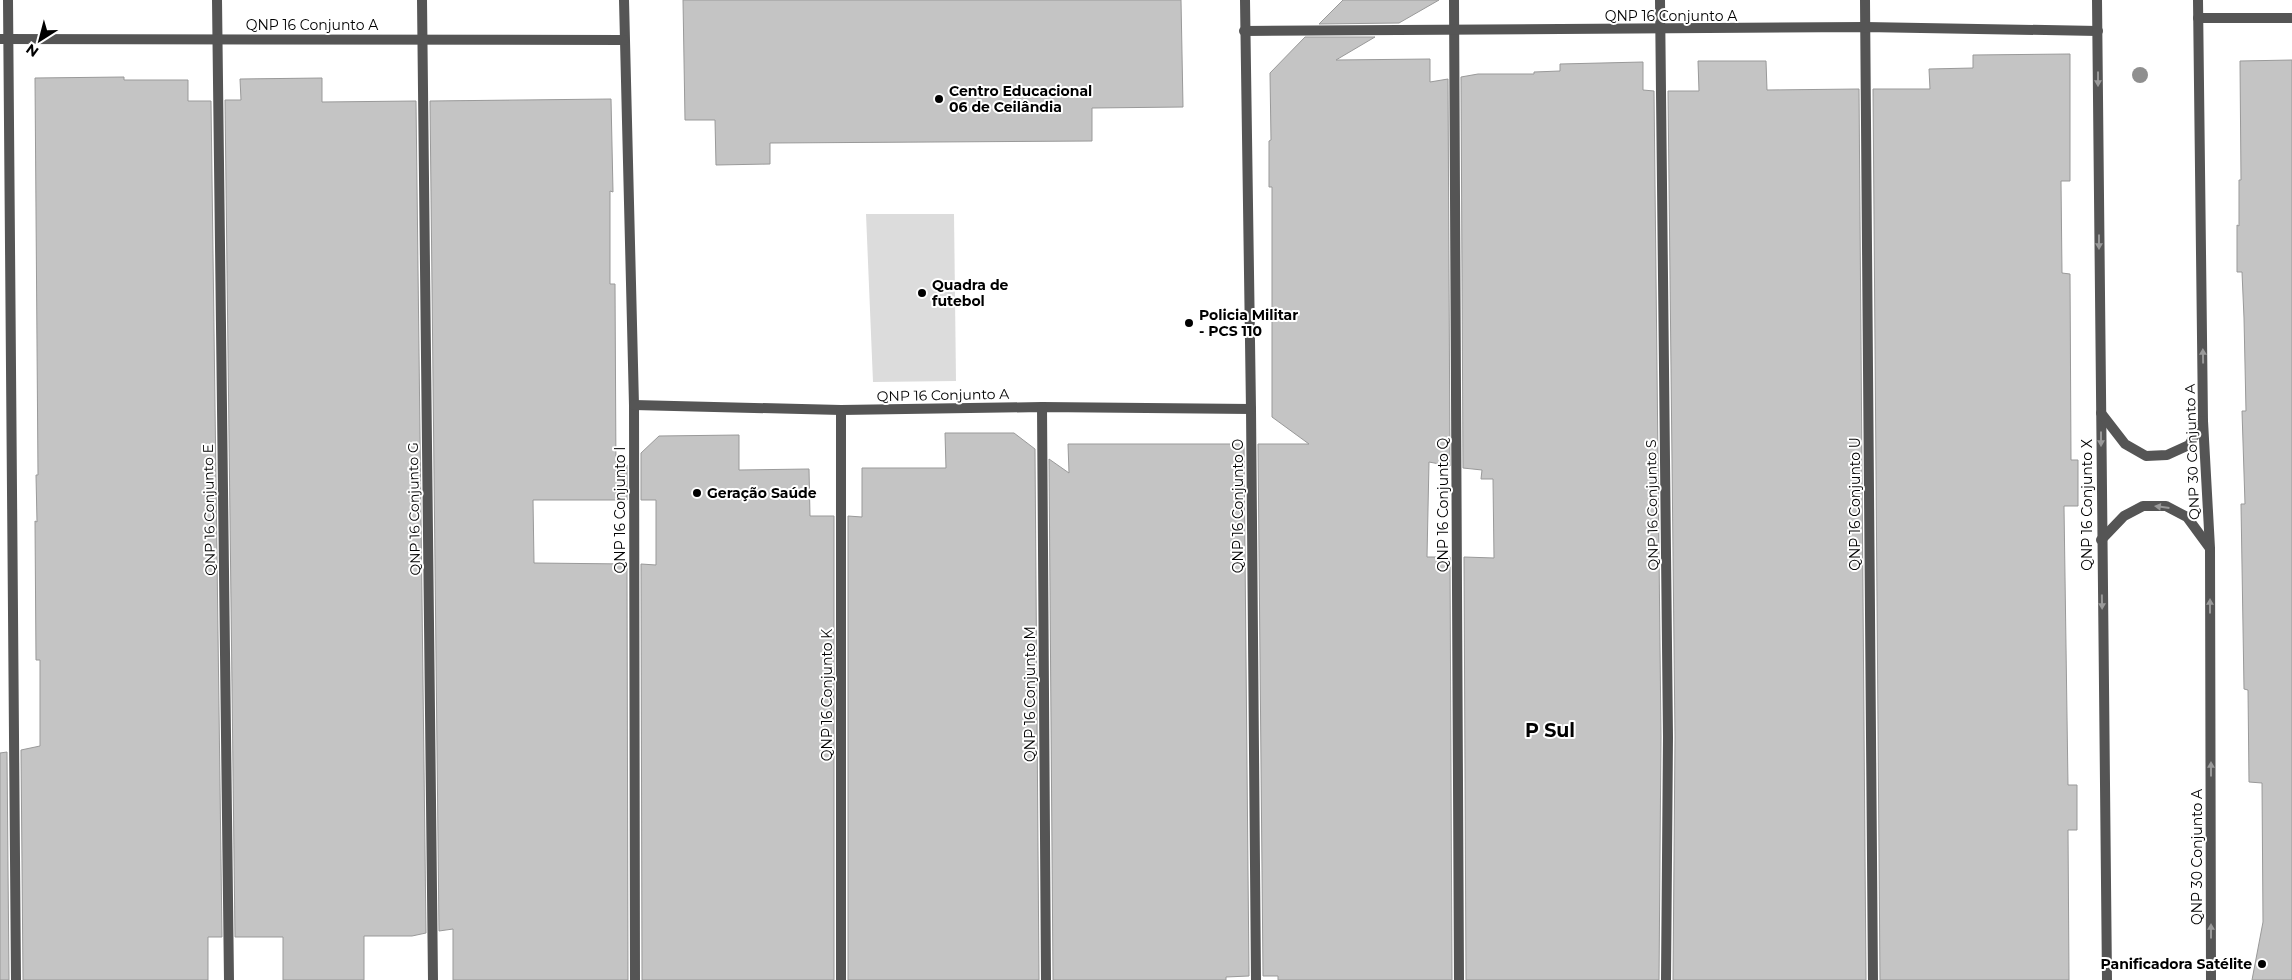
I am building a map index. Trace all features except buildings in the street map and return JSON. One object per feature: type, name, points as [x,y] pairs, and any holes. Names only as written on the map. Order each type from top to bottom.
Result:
[{"type":"street","points":[[8,0],[4,39],[16,980]]},
{"type":"street","name":"QNP 16 Conjunto E","points":[[217,0],[229,980]]},
{"type":"street","name":"QNP 16 Conjunto G","points":[[422,0],[433,980]]},
{"type":"street","name":"QNP 16 Conjunto I","points":[[624,0],[634,405],[635,980]]},
{"type":"street","name":"QNP 16 Conjunto O","points":[[1244,0],[1251,409],[1256,980]]},
{"type":"street","name":"QNP 16 Conjunto Q","points":[[1454,0],[1459,980]]},
{"type":"street","name":"QNP 16 Conjunto S","points":[[1660,0],[1668,737],[1666,980]]},
{"type":"street","name":"QNP 16 Conjunto U","points":[[1864,0],[1873,980]]},
{"type":"street","name":"QNP 16 Conjunto X","points":[[2097,0],[2101,540],[2107,980]]},
{"type":"street","name":"QNP 30 Conjunto A","points":[[2198,0],[2204,421],[2210,548],[2211,980]]},
{"type":"street","points":[[2198,18],[2292,18]]},
{"type":"street","name":"QNP 16 Conjunto A","points":[[1244,31],[1661,30],[1865,27],[2098,31]]},
{"type":"street","name":"QNP 16 Conjunto A","points":[[4,39],[218,40],[422,38],[624,40]]},
{"type":"street","name":"QNP 16 Conjunto A","points":[[634,405],[841,410],[1042,407],[1251,409]]},
{"type":"street","name":"QNP 16 Conjunto M","points":[[1042,407],[1046,980]]},
{"type":"street","name":"QNP 16 Conjunto K","points":[[841,410],[842,980]]},
{"type":"street","points":[[2100,413],[2125,444],[2146,456],[2167,455],[2189,444],[2204,421]]},
{"type":"street","points":[[2101,540],[2124,516],[2143,506],[2166,506],[2187,517],[2210,548]]},
{"type":"shaded area","points":[[866,214],[954,214],[956,381],[873,382]]},
{"type":"place","name":"Centro Educacional 06 de Ceilândia","points":[[939,99]]},
{"type":"place","name":"Quadra de futebol","points":[[922,293]]},
{"type":"place","name":"Policia Militar - PCS 110","points":[[1189,323]]},
{"type":"place","name":"Geração Saúde","points":[[697,493]]},
{"type":"place","name":"Panificadora Satélite","points":[[2262,964]]},
{"type":"district","name":"P Sul","points":[[1550,730]]}]
